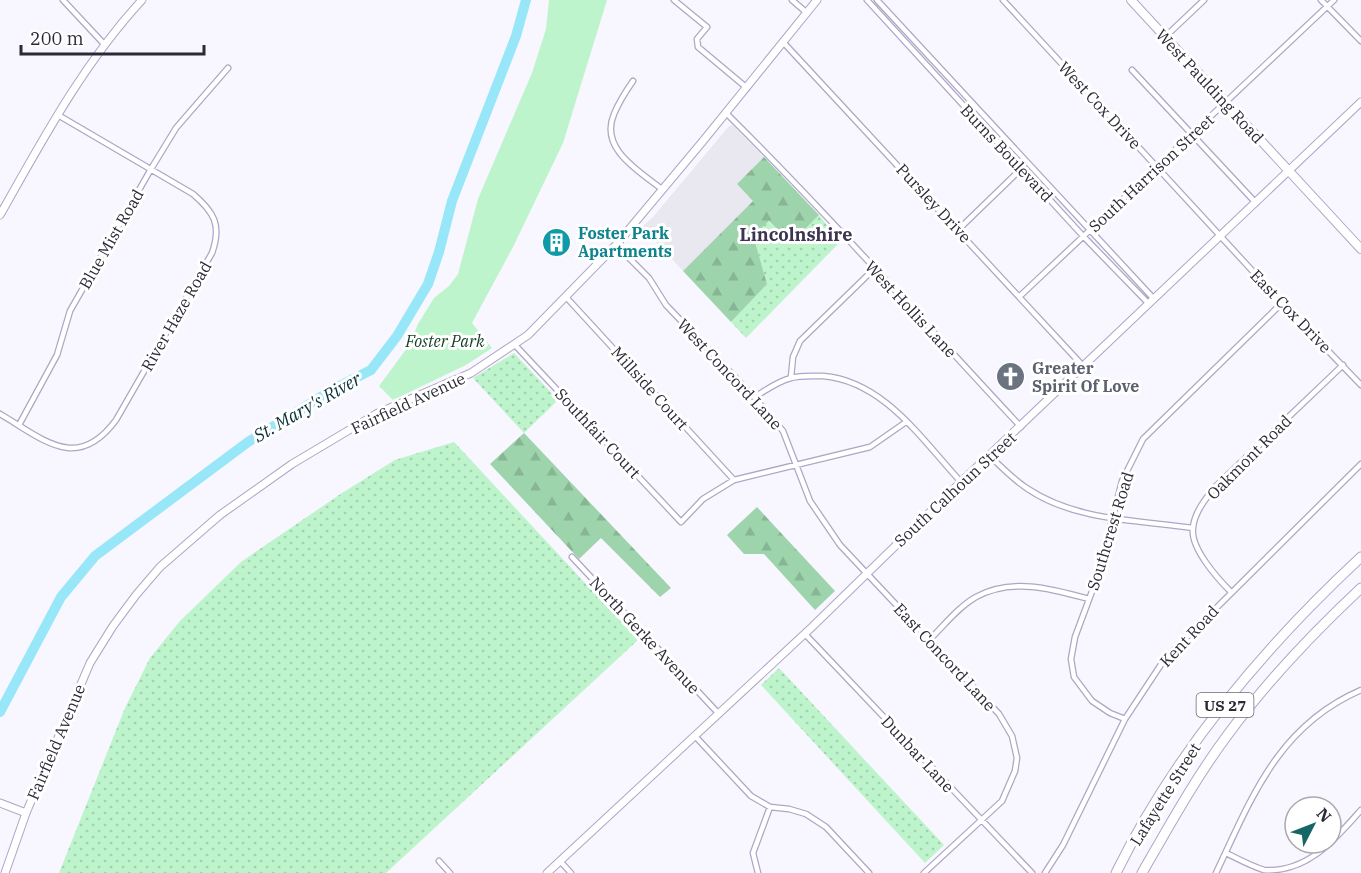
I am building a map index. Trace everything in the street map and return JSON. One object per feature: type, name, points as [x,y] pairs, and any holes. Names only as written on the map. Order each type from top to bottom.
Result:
[{"type":"highway","name":"Lafayette Street","points":[[1116,873],[1176,772],[1211,722],[1278,640],[1322,593],[1361,557]]},
{"type":"highway","name":"Lafayette Street","points":[[1142,873],[1194,784],[1227,735],[1292,656],[1361,588]]},
{"type":"main road","name":"West Paulding Road","points":[[1131,0],[1361,249]]},
{"type":"street","points":[[63,0],[104,44]]},
{"type":"street","points":[[0,215],[75,84],[104,44],[142,0]]},
{"type":"street","points":[[674,0],[707,27],[697,39],[699,47],[747,88]]},
{"type":"street","points":[[792,0],[807,13]]},
{"type":"street","name":"Fairfield Avenue","points":[[5,873],[26,813],[90,663],[135,595],[160,567],[242,498],[316,448],[376,414],[471,373],[528,335],[616,245],[817,0]]},
{"type":"street","name":"Burns Boulevard","points":[[867,0],[1083,236],[1151,302]]},
{"type":"street","name":"Burns Boulevard","points":[[877,0],[1028,163],[1151,302]]},
{"type":"street","name":"West Cox Drive","points":[[1003,0],[1221,237]]},
{"type":"street","points":[[1165,37],[1204,0]]},
{"type":"street","points":[[1321,0],[1361,41]]},
{"type":"street","name":"South Harrison Street","points":[[1020,296],[1334,0]]},
{"type":"street","name":"Pursley Drive","points":[[783,42],[1083,366]]},
{"type":"street","name":"Blue Mist Road","points":[[19,425],[57,356],[69,311],[151,169],[176,128],[228,68]]},
{"type":"street","points":[[1132,70],[1256,203]]},
{"type":"street","points":[[633,81],[614,113],[612,140],[622,158],[663,190]]},
{"type":"street","name":"South Calhoun Street","points":[[547,873],[805,634],[961,482],[1361,102]]},
{"type":"street","name":"West Hollis Lane","points":[[726,113],[804,191],[1021,427]]},
{"type":"street","points":[[58,115],[151,169]]},
{"type":"street","points":[[958,230],[1028,163]]},
{"type":"street","name":"River Haze Road","points":[[0,414],[50,444],[63,449],[75,449],[88,445],[102,436],[116,420],[216,243],[216,224],[209,208],[193,194],[151,169]]},
{"type":"street","points":[[1354,242],[1361,236]]},
{"type":"street","name":"East Cox Drive","points":[[1221,237],[1361,385]]},
{"type":"street","name":"West Concord Lane","points":[[616,245],[649,278],[666,305],[754,397],[783,431],[810,501],[840,545],[867,572]]},
{"type":"street","points":[[791,377],[793,357],[800,341],[874,269]]},
{"type":"street","name":"Millside Court","points":[[566,297],[734,480]]},
{"type":"street","name":"Southcrest Road","points":[[1125,718],[1110,713],[1092,701],[1074,676],[1071,659],[1097,578],[1122,481],[1143,439],[1282,303]]},
{"type":"street","name":"Southfair Court","points":[[515,345],[681,522],[704,499],[734,480]]},
{"type":"street","name":"Oakmont Road","points":[[1193,528],[1206,498],[1215,487],[1343,365]]},
{"type":"street","points":[[754,397],[791,377],[835,377],[853,383],[882,397],[961,482]]},
{"type":"street","points":[[734,480],[870,447],[906,422]]},
{"type":"street","points":[[990,456],[1015,480],[1040,496],[1065,507],[1112,518],[1193,528],[1196,543],[1209,567],[1231,592]]},
{"type":"street","name":"Kent Road","points":[[1045,873],[1063,845],[1125,718],[1164,660],[1361,464]]},
{"type":"street","name":"North Gerke Avenue","points":[[572,557],[718,714]]},
{"type":"street","name":"East Concord Lane","points":[[867,572],[928,641],[999,714],[1016,745],[1015,771],[1002,801],[979,820]]},
{"type":"street","points":[[928,641],[975,598],[1002,588],[1032,586],[1054,589],[1089,599]]},
{"type":"street","name":"Dunbar Lane","points":[[805,634],[979,820],[1032,873]]},
{"type":"street","points":[[1216,873],[1255,791],[1285,746],[1311,720],[1340,700],[1361,690]]},
{"type":"street","points":[[695,736],[751,796],[770,807],[806,814],[826,827],[869,873]]},
{"type":"street","points":[[4,805],[26,813]]},
{"type":"street","points":[[758,873],[753,853],[770,807]]},
{"type":"street","points":[[1226,853],[1267,871],[1282,872],[1300,869],[1321,856],[1361,810]]},
{"type":"street","points":[[924,873],[979,820]]},
{"type":"street","points":[[439,861],[450,873]]},
{"type":"street","points":[[560,861],[571,873]]},
{"type":"shaded area","points":[[732,125],[764,157],[737,184],[753,201],[683,271],[642,227]]},
{"type":"green space","name":"Foster Park","points":[[549,0],[607,0],[563,143],[513,247],[472,323],[492,348],[466,365],[393,400],[379,386],[410,344],[418,324],[434,298],[449,286],[458,274],[478,199],[532,73],[546,29]]},
{"type":"green space","points":[[764,157],[819,215],[791,243],[769,221],[753,235],[767,284],[731,322],[683,271],[753,201],[737,184]]},
{"type":"green space","points":[[819,215],[840,242],[746,338],[731,322],[767,284],[753,236],[768,221],[791,243]]},
{"type":"green space","points":[[514,353],[558,400],[524,433],[473,378]]},
{"type":"green space","points":[[524,433],[671,588],[660,597],[601,538],[579,559],[490,464]]},
{"type":"green space","points":[[454,442],[638,640],[386,873],[59,873],[125,708],[150,658],[180,621],[241,562],[342,493],[395,460]]},
{"type":"green space","points":[[757,507],[835,591],[815,610],[764,554],[744,554],[727,535]]},
{"type":"green space","points":[[779,668],[944,845],[925,863],[761,685]]},
{"type":"waterway","name":"St. Mary's River","points":[[0,712],[61,597],[95,556],[248,442],[332,390],[371,370],[397,336],[428,284],[452,201],[516,36],[526,0]]},
{"type":"place","name":"Foster Park Apartments","points":[[557,242]]},
{"type":"place","name":"Greater Spirit Of Love","points":[[1011,377]]},
{"type":"district","name":"Lincolnshire","points":[[796,234]]}]
